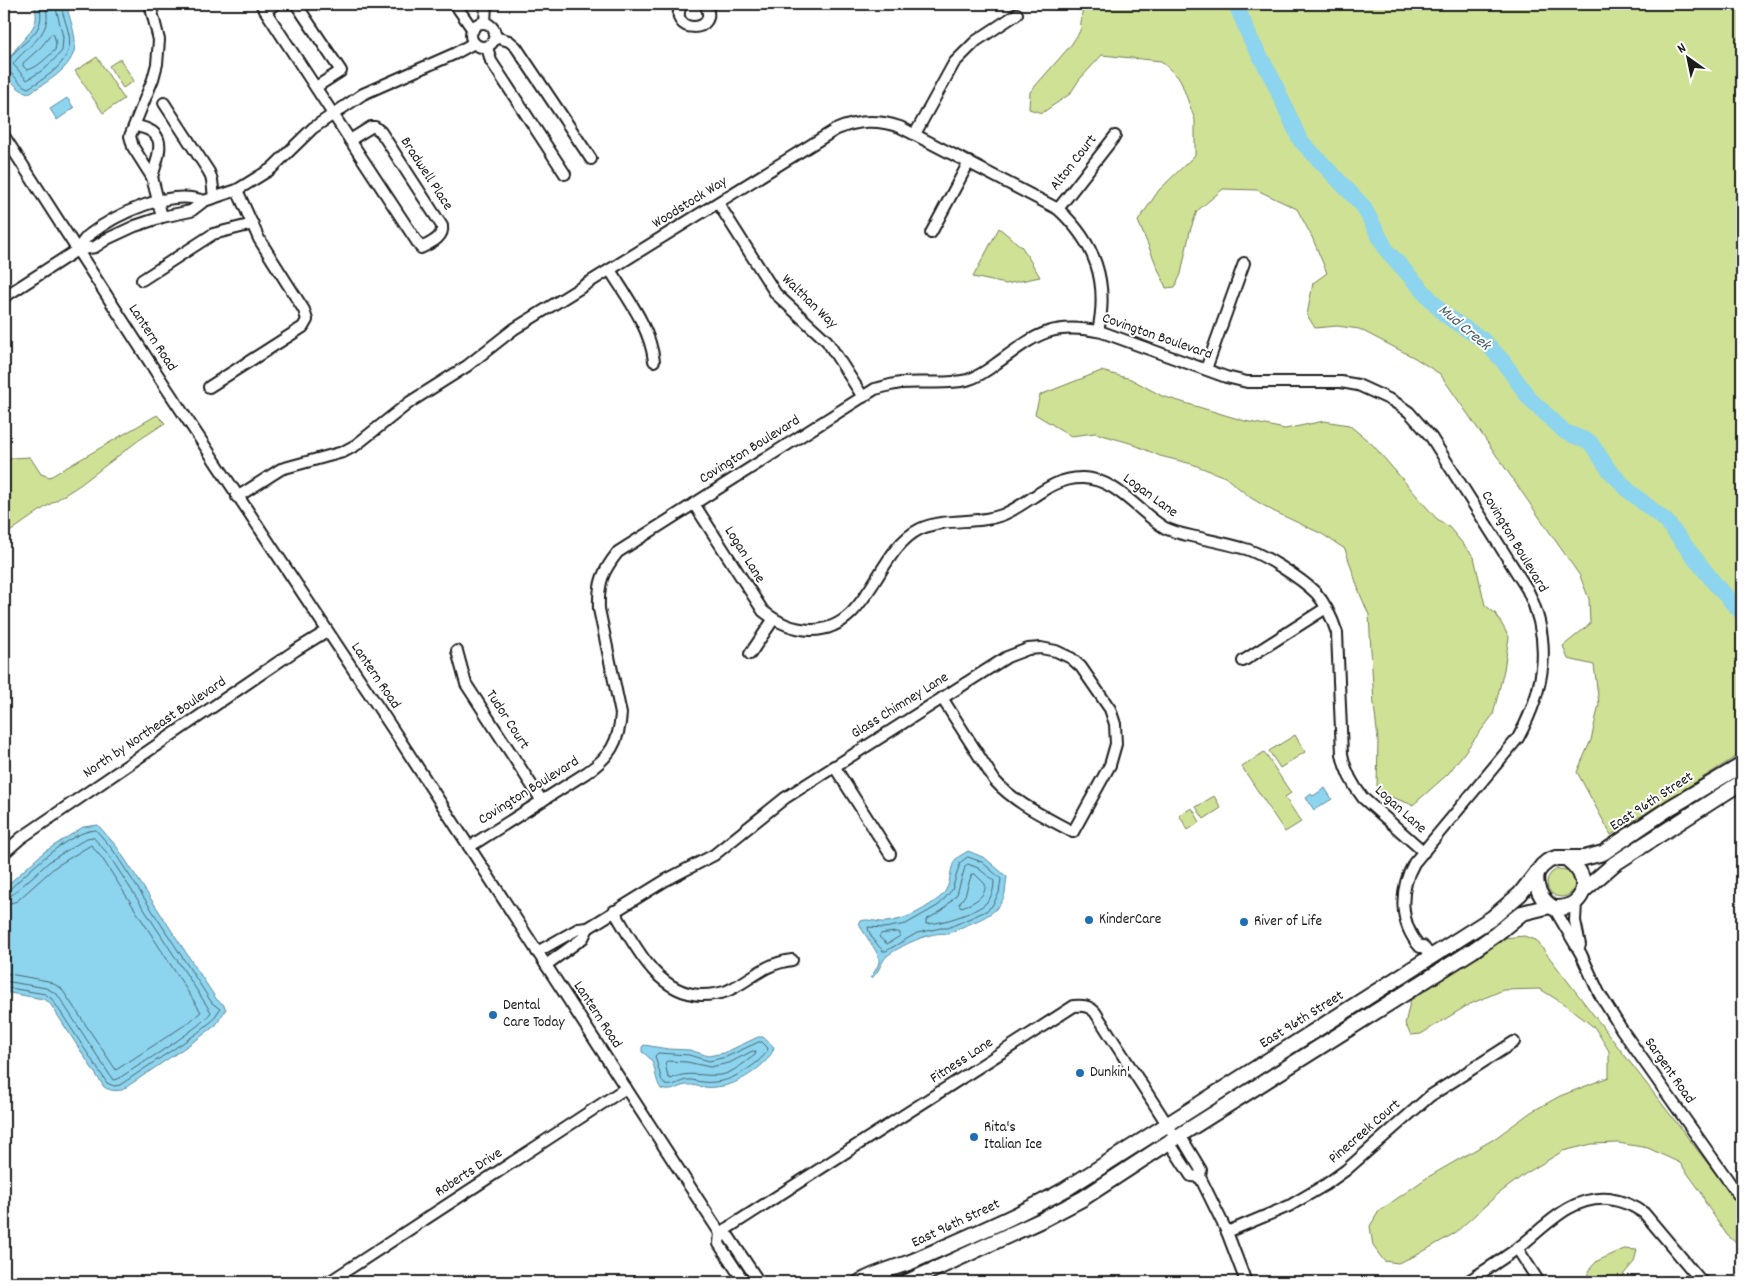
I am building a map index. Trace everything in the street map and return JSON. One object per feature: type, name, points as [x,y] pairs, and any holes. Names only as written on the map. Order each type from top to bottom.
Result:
[{"type":"main road","name":"East 96th Street","points":[[860,1282],[879,1273],[912,1262],[1048,1199],[1418,966],[1501,911],[1520,894],[1545,863],[1552,859],[1588,857],[1602,853],[1671,807],[1742,765]]},
{"type":"main road","name":"East 96th Street","points":[[911,1281],[1068,1208],[1482,944],[1519,914],[1530,909],[1567,907],[1614,864],[1742,782]]},
{"type":"main road","points":[[1566,858],[1580,873],[1582,884],[1579,897]]},
{"type":"main road","points":[[1537,872],[1536,885],[1543,898],[1552,907]]},
{"type":"main road","points":[[1374,1014],[1398,990],[1430,969],[1433,963],[1431,957]]},
{"type":"street","points":[[150,4],[159,40],[157,64],[153,79],[130,136],[131,142],[152,177],[162,217]]},
{"type":"street","name":"Bradwell Place","points":[[276,4],[263,7],[350,140],[422,248],[440,236],[443,230],[442,226],[379,129],[368,128],[350,140]]},
{"type":"street","points":[[296,4],[340,71],[316,87]]},
{"type":"street","points":[[455,4],[472,30]]},
{"type":"street","points":[[485,23],[486,4]]},
{"type":"street","points":[[681,4],[679,10],[680,19],[691,28],[701,26],[707,19],[708,9],[705,4]]},
{"type":"street","points":[[915,134],[954,62],[976,41],[1018,14]]},
{"type":"street","points":[[485,23],[494,30],[495,37],[487,47],[474,43],[471,36],[472,30],[478,25],[485,23]]},
{"type":"street","points":[[495,37],[509,41],[516,46],[591,158]]},
{"type":"street","points":[[77,250],[95,247],[121,232],[162,217],[191,211],[209,199],[237,190],[270,169],[309,132],[333,113],[363,94],[454,54],[474,43]]},
{"type":"street","points":[[487,47],[491,61],[565,174]]},
{"type":"street","points":[[164,103],[209,172],[212,180],[209,199]]},
{"type":"street","name":"Woodstock Way","points":[[237,496],[281,469],[342,452],[356,445],[410,402],[467,366],[514,329],[845,125],[870,120],[886,122],[915,134],[1058,209],[1070,220],[1084,239],[1099,270],[1102,299],[1098,331]]},
{"type":"street","points":[[135,126],[144,127],[157,135],[161,145],[152,177]]},
{"type":"street","name":"Lantern Road","points":[[4,136],[237,496],[546,964],[720,1234],[719,1244],[744,1282]]},
{"type":"street","name":"Alton Court","points":[[1058,209],[1114,136]]},
{"type":"street","points":[[931,233],[969,162]]},
{"type":"street","points":[[209,387],[303,327],[307,320],[304,310],[259,238],[237,190]]},
{"type":"street","points":[[4,297],[77,250],[88,236],[138,206],[187,197],[209,199]]},
{"type":"street","name":"Walthan Way","points":[[718,203],[776,294],[827,341],[862,397]]},
{"type":"street","points":[[142,280],[213,234],[253,224]]},
{"type":"street","points":[[1206,369],[1244,262]]},
{"type":"street","points":[[610,270],[646,328],[653,349],[654,361]]},
{"type":"street","name":"Covington Boulevard","points":[[469,847],[601,763],[610,752],[620,726],[621,714],[600,608],[599,593],[601,578],[609,562],[618,552],[875,389],[901,383],[967,380],[988,369],[1038,335],[1049,331],[1074,328],[1098,331],[1247,382],[1341,382],[1358,385],[1393,401],[1409,412],[1431,437],[1527,589],[1534,602],[1541,628],[1543,659],[1539,691],[1529,718],[1514,742],[1408,874],[1403,904],[1409,930],[1420,947],[1426,948],[1431,957]]},
{"type":"street","name":"Logan Lane","points":[[694,504],[763,611],[773,620],[792,628],[803,630],[826,628],[837,624],[857,607],[901,544],[912,534],[929,526],[1002,515],[1055,483],[1075,478],[1094,479],[1110,486],[1171,531],[1245,548],[1261,555],[1315,592],[1333,620],[1337,633],[1344,766],[1362,798],[1424,852]]},
{"type":"street","points":[[1243,661],[1326,608]]},
{"type":"street","points":[[750,654],[773,620]]},
{"type":"street","name":"North by Northeast Boulevard","points":[[4,853],[21,838],[296,650],[327,631]]},
{"type":"street","name":"Glass Chimney Lane","points":[[537,952],[578,929],[588,928],[666,880],[714,855],[784,798],[1006,656],[1028,649],[1041,648],[1056,651],[1071,658],[1081,667],[1110,709],[1117,734],[1110,765],[1073,832],[1004,791],[942,698]]},
{"type":"street","name":"Tudor Court","points":[[457,651],[466,684],[542,801]]},
{"type":"street","points":[[834,766],[890,854]]},
{"type":"street","name":"Sargent Road","points":[[1579,897],[1575,921],[1581,954]]},
{"type":"street","name":"Sargent Road","points":[[1552,907],[1581,954],[1599,993],[1622,1030],[1742,1200]]},
{"type":"street","points":[[614,911],[655,973],[672,987],[682,992],[693,995],[717,994],[728,990],[772,964],[792,960]]},
{"type":"street","name":"Glass Chimney Lane","points":[[546,964],[583,938],[588,928]]},
{"type":"street","points":[[1418,966],[1420,959],[1418,950],[1420,947]]},
{"type":"street","name":"Fitness Lane","points":[[720,1234],[1074,1006],[1084,1006],[1095,1012],[1175,1139],[1201,1170],[1200,1177],[1227,1232],[1246,1282]]},
{"type":"street","name":"Pinecreek Court","points":[[1227,1232],[1289,1206],[1320,1188],[1346,1170],[1430,1096],[1514,1042]]},
{"type":"street","name":"Roberts Drive","points":[[329,1282],[626,1088]]},
{"type":"street","points":[[1467,1282],[1517,1248],[1566,1210],[1577,1203],[1596,1198],[1618,1200],[1637,1208],[1647,1216],[1702,1282]]},
{"type":"street","name":"Lantern Road","points":[[720,1234],[729,1237],[759,1282]]},
{"type":"street","points":[[1517,1248],[1539,1282]]},
{"type":"green space","points":[[1083,4],[1742,4],[1742,753],[1611,835],[1577,772],[1591,740],[1599,704],[1594,665],[1568,659],[1563,646],[1590,624],[1589,599],[1580,576],[1440,374],[1415,358],[1359,329],[1337,326],[1315,328],[1307,315],[1313,283],[1327,273],[1312,237],[1297,209],[1257,190],[1223,189],[1197,211],[1190,231],[1181,274],[1175,287],[1166,288],[1138,221],[1159,190],[1195,155],[1195,120],[1180,79],[1161,61],[1102,55],[1079,80],[1070,94],[1042,113],[1029,109],[1030,92],[1071,45],[1080,31]]},
{"type":"green space","points":[[97,57],[124,99],[103,113],[75,71]]},
{"type":"green space","points":[[120,59],[134,81],[123,88],[109,66]]},
{"type":"green space","points":[[999,228],[1022,247],[1040,277],[1006,284],[973,277]]},
{"type":"green space","points":[[1101,371],[1131,379],[1162,396],[1245,421],[1285,429],[1324,421],[1349,425],[1372,444],[1436,518],[1449,527],[1474,557],[1485,605],[1496,614],[1509,637],[1504,670],[1493,715],[1448,774],[1413,805],[1383,794],[1377,786],[1378,740],[1369,615],[1345,549],[1322,534],[1273,511],[1251,498],[1225,477],[1192,464],[1160,456],[1130,443],[1095,433],[1071,436],[1035,414],[1040,395]]},
{"type":"green space","points":[[157,415],[165,423],[139,440],[80,485],[4,536],[4,463],[12,458],[30,457],[41,474],[50,477]]},
{"type":"green space","points":[[1295,735],[1305,752],[1280,768],[1269,751]]},
{"type":"green space","points":[[1264,752],[1291,793],[1285,797],[1301,822],[1285,832],[1242,767]]},
{"type":"green space","points":[[1214,796],[1221,808],[1204,819],[1196,807]]},
{"type":"green space","points":[[1192,808],[1200,822],[1188,830],[1179,815]]},
{"type":"green space","points":[[1561,869],[1571,873],[1575,883],[1571,893],[1561,897],[1551,893],[1547,883],[1551,873]]},
{"type":"green space","points":[[1524,936],[1536,940],[1742,1208],[1742,1248],[1727,1235],[1706,1204],[1701,1192],[1680,1163],[1648,1148],[1618,1143],[1592,1144],[1563,1151],[1525,1174],[1497,1195],[1455,1233],[1417,1255],[1398,1263],[1384,1261],[1373,1246],[1370,1226],[1379,1211],[1428,1177],[1494,1139],[1531,1112],[1560,1096],[1609,1077],[1609,1051],[1595,1028],[1567,1006],[1540,989],[1503,990],[1468,1005],[1421,1034],[1411,1035],[1405,1024],[1411,998],[1504,938]]},
{"type":"green space","points":[[1624,1249],[1637,1250],[1634,1262],[1622,1276],[1626,1282],[1591,1282],[1588,1271],[1597,1261]]},
{"type":"water","points":[[34,4],[66,4],[75,46],[73,54],[64,68],[50,80],[29,93],[21,90],[10,80],[8,64],[14,51],[35,24]]},
{"type":"water","points":[[67,98],[74,108],[57,120],[50,109]]},
{"type":"water","points":[[1325,788],[1332,799],[1314,810],[1306,798]]},
{"type":"water","points":[[98,825],[117,847],[217,1000],[226,1009],[216,1025],[199,1038],[122,1090],[117,1091],[104,1087],[49,1002],[43,999],[4,992],[4,888],[44,852],[83,827]]},
{"type":"water","points":[[968,851],[985,858],[1007,877],[1002,902],[996,909],[981,919],[948,934],[934,934],[900,948],[887,956],[872,978],[879,958],[859,922],[865,920],[886,922],[899,919],[912,915],[929,905],[945,892],[955,860]]},
{"type":"water","points":[[758,1037],[763,1037],[774,1047],[767,1060],[745,1077],[718,1087],[689,1085],[672,1090],[661,1089],[651,1060],[642,1052],[644,1045],[690,1050],[708,1056],[724,1053]]},
{"type":"waterway","name":"Mud Creek","points":[[1236,4],[1250,38],[1272,78],[1300,140],[1363,206],[1387,251],[1445,315],[1483,340],[1502,360],[1529,398],[1565,432],[1590,442],[1609,470],[1629,491],[1666,521],[1716,585],[1742,613]]},
{"type":"place","name":"KinderCare","points":[[1089,920]]},
{"type":"place","name":"River of Life","points":[[1244,922]]},
{"type":"place","name":"Dental Care Today","points":[[493,1015]]},
{"type":"place","name":"Dunkin'","points":[[1080,1073]]},
{"type":"place","name":"Rita's Italian Ice","points":[[974,1137]]}]
